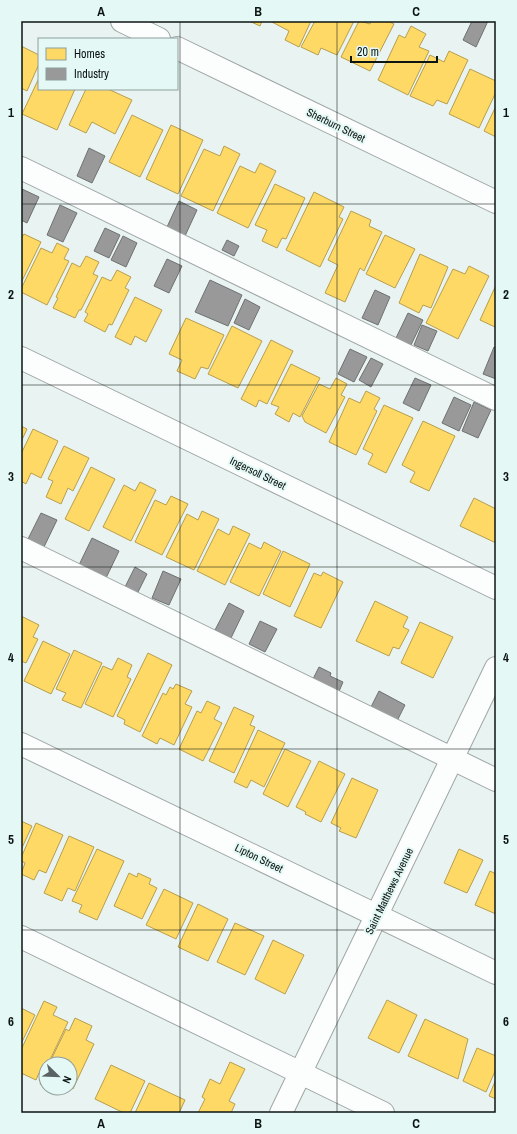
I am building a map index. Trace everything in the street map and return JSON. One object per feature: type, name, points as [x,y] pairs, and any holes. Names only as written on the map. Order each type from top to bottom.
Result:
[{"type":"street","points":[[122,21],[157,38]]},
{"type":"street","name":"Sherburn Street","points":[[178,48],[496,202]]},
{"type":"street","points":[[21,168],[496,399]]},
{"type":"street","name":"Ingersoll Street","points":[[21,358],[496,588]]},
{"type":"street","points":[[21,548],[496,780]]},
{"type":"street","name":"Saint Matthews Avenue","points":[[281,1113],[496,668]]},
{"type":"street","name":"Lipton Street","points":[[21,744],[496,973]]},
{"type":"street","points":[[21,937],[383,1113]]},
{"type":"building: Homes","points":[[249,21],[262,21],[260,26]]},
{"type":"building: Homes","points":[[272,21],[311,21],[299,47],[285,40],[289,31]]},
{"type":"building: Homes","points":[[315,21],[354,21],[337,55],[321,48],[318,55],[301,47]]},
{"type":"building: Homes","points":[[359,21],[370,24],[371,21],[388,21],[394,24],[370,71],[341,57]]},
{"type":"building: Homes","points":[[411,26],[426,34],[419,47],[429,51],[408,95],[378,80],[399,35],[405,38]]},
{"type":"building: Homes","points":[[21,46],[38,54],[38,66],[27,91],[21,88]]},
{"type":"building: Homes","points":[[449,51],[468,60],[447,104],[437,100],[433,106],[410,96],[430,55],[444,62]]},
{"type":"building: Homes","points":[[470,69],[496,81],[496,92],[479,128],[449,114]]},
{"type":"building: Homes","points":[[38,80],[38,90],[75,90],[57,130],[22,114]]},
{"type":"building: Homes","points":[[86,90],[110,90],[132,100],[115,134],[92,122],[86,133],[69,125]]},
{"type":"building: Homes","points":[[496,106],[496,137],[484,131]]},
{"type":"building: Homes","points":[[132,115],[163,130],[140,177],[109,162]]},
{"type":"building: Homes","points":[[171,125],[203,140],[178,194],[146,179]]},
{"type":"building: Homes","points":[[224,146],[240,154],[213,211],[181,196],[204,149],[220,156]]},
{"type":"building: Homes","points":[[260,163],[276,171],[248,228],[217,213],[240,166],[255,173]]},
{"type":"building: Homes","points":[[275,184],[305,198],[286,239],[282,238],[277,248],[262,241],[267,230],[255,225]]},
{"type":"building: Homes","points":[[314,192],[344,207],[339,217],[343,219],[320,267],[286,250]]},
{"type":"building: Homes","points":[[351,211],[371,220],[369,226],[382,232],[364,271],[360,268],[345,302],[325,293],[338,265],[328,260]]},
{"type":"building: Homes","points":[[24,234],[41,242],[21,283],[21,239]]},
{"type":"building: Homes","points":[[385,235],[415,249],[395,288],[366,274]]},
{"type":"building: Homes","points":[[57,243],[69,249],[64,259],[69,261],[47,305],[21,292],[21,289],[41,248],[52,253]]},
{"type":"building: Homes","points":[[420,254],[448,267],[431,308],[423,305],[419,313],[399,303]]},
{"type":"building: Homes","points":[[86,256],[99,262],[93,274],[98,276],[81,310],[79,310],[75,318],[53,308],[58,298],[56,297],[72,263],[80,267]]},
{"type":"building: Homes","points":[[469,266],[489,276],[458,339],[426,323],[453,269],[465,274]]},
{"type":"building: Homes","points":[[117,270],[131,277],[125,288],[129,290],[112,325],[109,324],[105,332],[84,321],[88,314],[85,312],[102,277],[111,281]]},
{"type":"building: Homes","points":[[496,285],[496,326],[495,327],[480,320]]},
{"type":"building: Homes","points":[[135,297],[162,310],[146,342],[135,336],[131,345],[115,337]]},
{"type":"building: Homes","points":[[186,318],[224,335],[208,369],[201,367],[195,379],[177,371],[182,360],[169,354]]},
{"type":"building: Homes","points":[[232,326],[262,341],[238,388],[208,374]]},
{"type":"building: Homes","points":[[271,340],[293,351],[267,404],[259,400],[256,407],[241,399]]},
{"type":"building: Homes","points":[[291,364],[320,378],[300,417],[293,413],[289,422],[275,414],[279,407],[271,404]]},
{"type":"building: Homes","points":[[336,378],[347,384],[341,395],[345,397],[326,433],[305,422],[302,416],[319,384],[330,389]]},
{"type":"building: Homes","points":[[366,391],[380,398],[374,409],[377,411],[356,455],[329,442],[349,398],[360,403]]},
{"type":"building: Homes","points":[[384,405],[413,418],[386,473],[368,464],[373,454],[363,449]]},
{"type":"building: Homes","points":[[423,421],[455,436],[429,491],[410,482],[415,472],[402,465]]},
{"type":"building: Homes","points":[[21,426],[27,429],[21,442]]},
{"type":"building: Homes","points":[[33,429],[58,441],[41,478],[31,473],[26,484],[21,481],[21,454]]},
{"type":"building: Homes","points":[[64,446],[89,458],[73,491],[68,488],[61,504],[46,497],[53,481],[48,479]]},
{"type":"building: Homes","points":[[91,467],[115,479],[89,531],[65,519]]},
{"type":"building: Homes","points":[[140,482],[156,490],[131,541],[103,527],[124,485],[135,491]]},
{"type":"building: Homes","points":[[171,496],[188,504],[162,555],[135,542],[155,500],[166,505]]},
{"type":"building: Homes","points":[[474,498],[496,509],[496,543],[460,526]]},
{"type":"building: Homes","points":[[202,511],[219,519],[194,570],[166,557],[187,514],[198,520]]},
{"type":"building: Homes","points":[[233,526],[250,534],[225,585],[197,571],[218,529],[229,535]]},
{"type":"building: Homes","points":[[264,542],[281,551],[259,596],[230,582],[249,543],[261,549]]},
{"type":"building: Homes","points":[[283,551],[310,564],[290,607],[263,594]]},
{"type":"building: Homes","points":[[323,572],[343,582],[321,628],[294,616],[314,573],[321,576]]},
{"type":"building: Homes","points":[[375,601],[408,617],[403,627],[409,630],[399,649],[393,647],[389,656],[356,641]]},
{"type":"building: Homes","points":[[21,616],[39,625],[33,637],[38,639],[26,663],[21,661]]},
{"type":"building: Homes","points":[[420,622],[453,637],[433,678],[401,663]]},
{"type":"building: Homes","points":[[43,641],[70,654],[51,694],[24,681]]},
{"type":"building: Homes","points":[[74,650],[102,663],[81,708],[62,700],[66,693],[56,689]]},
{"type":"building: Homes","points":[[148,653],[172,665],[140,732],[124,724],[125,720],[117,716]]},
{"type":"building: Homes","points":[[118,658],[132,665],[127,677],[131,679],[113,717],[85,704],[103,666],[112,670]]},
{"type":"building: Homes","points":[[176,684],[192,691],[185,704],[192,707],[174,745],[160,738],[157,744],[142,736],[163,693],[166,695],[170,687],[173,689]]},
{"type":"building: Homes","points":[[207,701],[220,707],[214,719],[222,723],[203,761],[179,749],[197,711],[201,713]]},
{"type":"building: Homes","points":[[234,707],[254,716],[250,725],[255,727],[234,773],[209,761]]},
{"type":"building: Homes","points":[[258,730],[285,743],[264,787],[251,780],[247,788],[234,782]]},
{"type":"building: Homes","points":[[285,749],[311,761],[288,807],[263,794]]},
{"type":"building: Homes","points":[[319,761],[345,774],[321,822],[305,814],[306,812],[296,807]]},
{"type":"building: Homes","points":[[352,778],[378,790],[356,838],[339,831],[341,828],[331,823]]},
{"type":"building: Homes","points":[[21,821],[32,826],[21,850]]},
{"type":"building: Homes","points":[[36,823],[63,835],[46,873],[39,870],[34,880],[21,874],[25,863],[21,861],[21,858]]},
{"type":"building: Homes","points":[[69,836],[94,847],[75,891],[68,888],[62,901],[44,893]]},
{"type":"building: Homes","points":[[97,849],[124,861],[97,920],[79,912],[82,905],[72,901]]},
{"type":"building: Homes","points":[[459,849],[483,860],[467,893],[444,883]]},
{"type":"building: Homes","points":[[490,871],[496,874],[496,914],[475,905]]},
{"type":"building: Homes","points":[[129,873],[137,877],[138,873],[151,879],[149,884],[157,888],[142,919],[114,906]]},
{"type":"building: Homes","points":[[164,889],[193,903],[176,939],[146,925]]},
{"type":"building: Homes","points":[[198,904],[228,919],[208,961],[178,947]]},
{"type":"building: Homes","points":[[235,923],[264,936],[245,975],[217,962]]},
{"type":"building: Homes","points":[[273,940],[304,955],[285,994],[255,979]]},
{"type":"building: Homes","points":[[387,1000],[417,1015],[399,1053],[368,1038]]},
{"type":"building: Homes","points":[[44,1001],[57,1007],[53,1015],[68,1022],[52,1056],[38,1056],[38,1075],[36,1080],[21,1073],[21,1050]]},
{"type":"building: Homes","points":[[21,1008],[35,1015],[21,1044]]},
{"type":"building: Homes","points":[[75,1018],[92,1026],[86,1040],[94,1044],[78,1078],[78,1056],[53,1056],[66,1029],[69,1031]]},
{"type":"building: Homes","points":[[425,1019],[468,1039],[458,1079],[408,1056]]},
{"type":"building: Homes","points":[[477,1048],[496,1056],[496,1069],[486,1092],[463,1081]]},
{"type":"building: Homes","points":[[230,1062],[245,1069],[229,1101],[235,1104],[231,1113],[198,1113],[205,1099],[202,1097],[210,1079],[220,1084]]},
{"type":"building: Homes","points":[[111,1065],[145,1081],[130,1113],[124,1113],[95,1099]]},
{"type":"building: Homes","points":[[496,1079],[496,1099],[489,1096]]},
{"type":"building: Homes","points":[[149,1083],[185,1100],[179,1113],[135,1113]]},
{"type":"building: Industry","points":[[472,21],[488,21],[476,47],[463,40]]},
{"type":"building: Industry","points":[[89,148],[105,156],[92,183],[77,176]]},
{"type":"building: Industry","points":[[22,189],[39,197],[27,223],[21,220]]},
{"type":"building: Industry","points":[[179,201],[197,210],[185,236],[167,227]]},
{"type":"building: Industry","points":[[60,205],[77,213],[63,242],[47,235]]},
{"type":"building: Industry","points":[[105,228],[120,235],[109,258],[94,251]]},
{"type":"building: Industry","points":[[123,236],[137,243],[126,267],[111,260]]},
{"type":"building: Industry","points":[[227,240],[239,246],[234,256],[222,250]]},
{"type":"building: Industry","points":[[167,259],[182,266],[169,293],[154,286]]},
{"type":"building: Industry","points":[[210,280],[242,295],[228,326],[195,312]]},
{"type":"building: Industry","points":[[375,290],[390,297],[378,325],[362,318]]},
{"type":"building: Industry","points":[[245,299],[260,307],[249,330],[234,323]]},
{"type":"building: Industry","points":[[408,313],[423,320],[411,345],[396,338]]},
{"type":"building: Industry","points":[[422,325],[437,331],[428,351],[414,345]]},
{"type":"building: Industry","points":[[494,347],[496,348],[496,379],[483,374]]},
{"type":"building: Industry","points":[[350,349],[367,357],[354,382],[338,374]]},
{"type":"building: Industry","points":[[371,358],[383,364],[371,387],[359,380]]},
{"type":"building: Industry","points":[[415,378],[431,385],[419,411],[403,403]]},
{"type":"building: Industry","points":[[454,397],[471,405],[459,431],[442,423]]},
{"type":"building: Industry","points":[[474,402],[491,410],[478,438],[462,431]]},
{"type":"building: Industry","points":[[41,513],[57,520],[43,549],[27,541]]},
{"type":"building: Industry","points":[[92,538],[119,551],[106,578],[79,565]]},
{"type":"building: Industry","points":[[135,567],[147,574],[136,596],[124,589]]},
{"type":"building: Industry","points":[[163,571],[181,579],[169,605],[152,598]]},
{"type":"building: Industry","points":[[229,603],[244,611],[231,638],[215,630]]},
{"type":"building: Industry","points":[[260,621],[277,629],[265,652],[249,644]]},
{"type":"building: Industry","points":[[319,667],[331,673],[330,676],[343,682],[337,696],[311,683]]},
{"type":"building: Industry","points":[[379,691],[405,705],[395,725],[369,711]]}]
